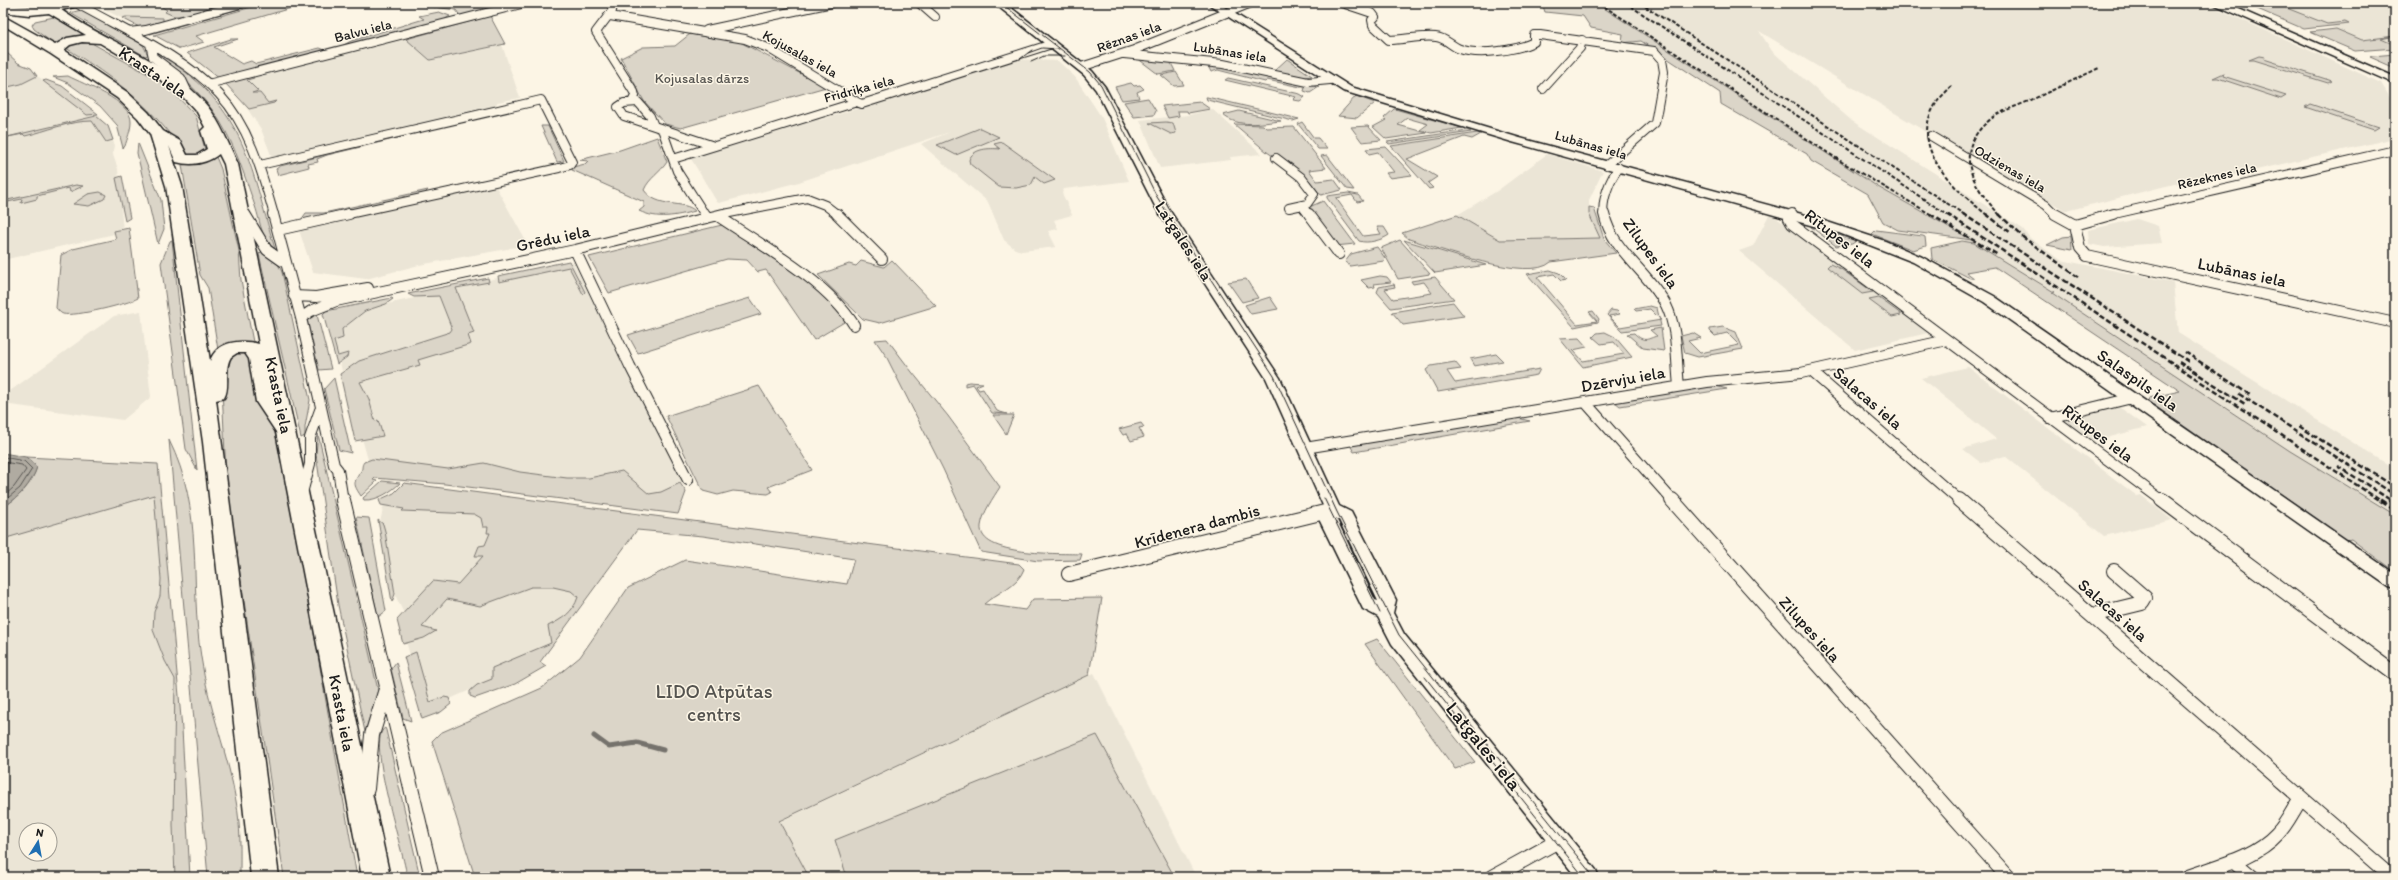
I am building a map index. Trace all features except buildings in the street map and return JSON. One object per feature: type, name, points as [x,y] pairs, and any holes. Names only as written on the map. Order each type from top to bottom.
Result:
[{"type":"highway","points":[[3,8],[29,11],[46,6]]},
{"type":"highway","points":[[21,30],[46,6]]},
{"type":"highway","name":"Krasta iela","points":[[46,6],[160,72],[189,95],[203,110],[231,164],[300,497],[376,877]]},
{"type":"highway","points":[[3,20],[56,51],[122,95],[143,115],[157,133],[174,186],[213,442],[265,877]]},
{"type":"highway","points":[[56,51],[61,44],[74,39],[105,40]]},
{"type":"highway","points":[[157,133],[175,144],[181,159],[199,159],[215,150],[207,130],[210,124]]},
{"type":"highway","points":[[213,442],[219,416],[216,364],[224,354],[239,347],[252,348],[255,351],[266,402],[287,434]]},
{"type":"main road","points":[[2216,3],[2395,81]]},
{"type":"main road","points":[[2232,3],[2395,73]]},
{"type":"street","points":[[46,6],[67,3]]},
{"type":"street","points":[[129,32],[146,30],[244,3]]},
{"type":"street","name":"Balvu iela","points":[[208,84],[525,3]]},
{"type":"street","points":[[613,3],[614,8],[610,16],[596,32],[634,92],[635,96],[632,102]]},
{"type":"street","points":[[703,32],[832,3]]},
{"type":"street","points":[[918,3],[935,17]]},
{"type":"street","name":"Latgales iela","points":[[999,3],[1081,67],[1101,89],[1162,208],[1273,378],[1333,510],[1327,519],[1369,604],[1384,613],[1398,639],[1589,877]]},
{"type":"street","name":"Lubānas iela","points":[[1212,3],[1330,80],[1347,89],[1607,165],[1847,230]]},
{"type":"street","name":"Rēznas iela","points":[[1081,67],[1124,54],[1251,3]]},
{"type":"street","points":[[1342,3],[1372,13],[1375,16],[1372,20],[1372,25],[1389,40],[1418,37],[1442,38],[1465,50],[1494,50],[1528,46],[1534,42],[1534,35],[1649,49],[1662,60],[1664,72],[1655,123],[1607,165]]},
{"type":"street","points":[[46,6],[80,4],[182,63],[208,84],[235,115],[260,165],[278,230],[284,262],[301,318],[320,410],[328,432],[334,465],[338,470],[344,509],[376,634],[386,687],[432,877]]},
{"type":"street","name":"Kojusalas iela","points":[[610,16],[735,37],[768,48],[857,102]]},
{"type":"street","points":[[1543,89],[1577,51],[1582,40]]},
{"type":"street","points":[[150,44],[153,57],[181,78],[189,95]]},
{"type":"street","name":"Fridriķa iela","points":[[673,159],[857,102],[862,104],[1052,44]]},
{"type":"street","name":"Lubānas iela","points":[[1124,54],[1222,64],[1308,82],[1330,80]]},
{"type":"street","points":[[260,165],[541,100],[572,162],[570,165],[558,168],[278,230]]},
{"type":"street","points":[[707,218],[677,172],[673,159],[658,128],[650,116],[638,102],[621,104],[618,108],[624,116],[658,128],[714,146]]},
{"type":"street","name":"Odzienas iela","points":[[1931,136],[2046,205],[2057,216],[2075,225]]},
{"type":"street","name":"Rēzeknes iela","points":[[2075,225],[2134,209],[2395,150]]},
{"type":"street","points":[[1276,158],[1301,177],[1314,194],[1311,200],[1302,206],[1290,208]]},
{"type":"street","name":"Zilupes iela","points":[[1619,168],[1615,172],[1605,201],[1604,216],[1620,244],[1661,296],[1666,306],[1674,335],[1679,386]]},
{"type":"street","name":"Grēdu iela","points":[[301,318],[319,306],[391,290],[404,285],[575,250],[707,218],[742,213],[810,198],[820,202],[847,223],[882,259]]},
{"type":"street","points":[[1302,206],[1339,254]]},
{"type":"street","points":[[241,209],[267,250],[284,262]]},
{"type":"street","name":"Rītupes iela","points":[[1792,214],[1789,219],[1792,224],[2395,674]]},
{"type":"street","points":[[718,216],[794,266],[817,284],[847,314],[854,325]]},
{"type":"street","name":"Lubānas iela","points":[[2075,225],[2082,253],[2098,259],[2395,323]]},
{"type":"street","name":"Salaspils iela","points":[[1847,230],[1898,250],[1964,282],[2395,583]]},
{"type":"street","points":[[575,250],[630,366],[688,480]]},
{"type":"street","name":"Grēdu iela","points":[[294,296],[316,297],[391,284],[404,285]]},
{"type":"street","name":"Dzērvju iela","points":[[1304,448],[1586,403],[1679,386],[1810,371],[1947,340]]},
{"type":"street","name":"Salacas iela","points":[[1810,371],[2093,615],[2392,877]]},
{"type":"street","points":[[2050,418],[2132,398]]},
{"type":"street","name":"Zilupes iela","points":[[1586,403],[2008,877]]},
{"type":"street","points":[[300,497],[310,464],[310,438],[320,410]]},
{"type":"street","name":"Krīdenera dambis","points":[[1069,574],[1333,510]]},
{"type":"street","points":[[2093,615],[2142,603],[2145,598],[2140,591],[2114,571]]},
{"type":"street","points":[[364,818],[372,735],[386,687]]},
{"type":"street","points":[[2188,877],[2233,861],[2277,835],[2301,798]]},
{"type":"street","points":[[1493,877],[1560,840]]},
{"type":"street","points":[[2233,861],[2252,877]]},
{"type":"shaded area","points":[[99,3],[155,3],[168,11],[186,16],[143,29],[96,5]]},
{"type":"shaded area","points":[[1587,3],[1657,3],[1662,6],[1659,3],[2205,3],[2381,83],[2395,106],[2395,138],[2200,183],[2183,182],[2066,211],[2002,174],[2001,166],[1991,171],[1759,31],[1772,51],[1852,121],[2023,229],[2030,238],[2061,260],[2173,282],[2178,333],[2395,469],[2395,541],[1965,242],[1965,239],[1954,237]]},
{"type":"shaded area","points":[[2304,3],[2395,3],[2395,46],[2376,38],[2362,40],[2282,6]]},
{"type":"shaded area","points":[[406,39],[430,60],[502,45],[520,98],[497,102],[497,104],[486,110],[273,160],[261,129],[238,95],[225,84]]},
{"type":"shaded area","points":[[1015,59],[1058,61],[1075,77],[1102,118],[1129,181],[1064,189],[1062,193],[1072,215],[1054,220],[1058,229],[1048,231],[1056,247],[1022,251],[1015,249],[1004,240],[988,202],[921,144],[950,132],[799,182],[719,203],[690,157],[814,116],[820,120]]},
{"type":"shaded area","points":[[37,76],[99,115],[114,143],[113,155],[118,169],[123,232],[3,260],[3,88],[21,84]]},
{"type":"shaded area","points":[[1212,109],[1262,154],[1230,157],[1231,160],[1160,168],[1140,120],[1189,115]]},
{"type":"shaded area","points":[[1547,154],[1603,171],[1589,200],[1589,214],[1601,238],[1499,240],[1457,215],[1497,191]]},
{"type":"shaded area","points":[[495,185],[528,245],[419,265],[366,279],[313,272],[299,230]]},
{"type":"shaded area","points":[[1770,213],[1928,333],[1855,350],[1739,251],[1753,246]]},
{"type":"shaded area","points":[[2137,219],[2158,226],[2162,243],[2104,247],[2089,244],[2088,230]]},
{"type":"shaded area","points":[[573,262],[683,481],[662,501],[369,463],[344,376],[466,331],[451,288]]},
{"type":"shaded area","points":[[428,295],[439,296],[452,329],[450,332],[359,361],[342,371],[340,362],[347,357],[348,353],[338,356],[334,340],[343,338],[342,329],[365,311],[373,307]]},
{"type":"shaded area","points":[[141,311],[151,397],[123,420],[3,404],[3,396],[114,316]]},
{"type":"shaded area","points":[[1968,367],[2137,496],[2141,495],[2172,520],[2104,536],[2005,456],[1981,463],[1963,449],[1996,439],[1921,378]]},
{"type":"shaded area","points":[[2115,404],[2147,427],[2088,443],[2056,419]]},
{"type":"shaded area","points":[[154,495],[161,579],[160,596],[154,612],[153,630],[165,661],[175,679],[173,825],[175,877],[3,877],[3,539]]},
{"type":"shaded area","points":[[384,503],[483,510],[530,584],[593,589],[553,644],[497,678],[425,710],[406,641],[413,632],[396,597],[380,523]]},
{"type":"shaded area","points":[[1094,673],[1196,877],[808,877],[779,822]]},
{"type":"green space","points":[[155,3],[232,3],[186,16],[174,16],[165,12],[167,10]]},
{"type":"green space","points":[[250,3],[261,3],[150,34],[155,31]]},
{"type":"green space","points":[[266,3],[308,3],[196,36],[204,42],[180,49],[154,35]]},
{"type":"green space","points":[[436,3],[495,3],[492,4],[494,8],[461,17],[456,10],[434,7],[433,5]]},
{"type":"green space","points":[[1542,3],[1596,3],[1878,187],[1972,240],[1898,230],[1883,222],[1868,194],[1811,161],[1807,154],[1721,104],[1720,93],[1641,41],[1622,43],[1623,34],[1591,28],[1583,16],[1545,12]]},
{"type":"green space","points":[[2279,5],[2327,24],[2345,22],[2349,24],[2304,29],[2255,8]]},
{"type":"green space","points":[[81,10],[143,45],[148,55],[145,56],[70,13]]},
{"type":"green space","points":[[439,12],[450,16],[439,23],[340,47],[351,41],[424,19],[419,16]]},
{"type":"green space","points":[[490,16],[505,44],[430,60],[406,39]]},
{"type":"green space","points":[[54,17],[86,36],[74,36],[54,44],[34,29],[32,25],[35,21]]},
{"type":"green space","points":[[122,18],[163,18],[163,22],[143,29]]},
{"type":"green space","points":[[2336,29],[2362,40],[2395,36],[2381,39],[2395,45],[2395,48],[2355,51],[2310,32]]},
{"type":"green space","name":"Kojusalas dārzs","points":[[690,34],[740,42],[826,87],[681,128],[665,124],[644,101],[621,58],[643,47],[675,46]]},
{"type":"green space","points":[[231,39],[238,39],[214,47],[242,64],[251,61],[256,64],[320,48],[325,50],[220,79],[187,53]]},
{"type":"green space","points":[[88,41],[164,83],[196,116],[206,153],[187,159],[162,125],[133,96],[101,71],[66,48],[67,44]]},
{"type":"green space","points":[[6,52],[18,63],[31,68],[37,76],[21,84],[3,88],[3,53]]},
{"type":"green space","points":[[156,53],[185,72],[208,92],[225,114],[239,137],[258,189],[275,249],[266,240],[238,159],[220,121],[205,100],[187,82],[158,58]]},
{"type":"green space","points":[[2395,54],[2395,68],[2370,57],[2372,56]]},
{"type":"green space","points":[[2259,56],[2265,57],[2264,59],[2332,81],[2328,83],[2254,60],[2249,60]]},
{"type":"green space","points":[[1137,58],[1170,61],[1175,71],[1158,74]]},
{"type":"green space","points":[[1287,59],[1312,76],[1305,77],[1274,71]]},
{"type":"green space","points":[[1207,64],[1319,87],[1310,93],[1304,91],[1305,88],[1267,80],[1265,82],[1218,70],[1211,72]]},
{"type":"green space","points":[[1176,72],[1184,85],[1174,86],[1161,75]]},
{"type":"green space","points":[[2224,73],[2223,76],[2286,96],[2281,99],[2218,78],[2213,78]]},
{"type":"green space","points":[[68,76],[106,94],[124,107],[129,114],[131,122],[129,134],[123,148],[117,125],[100,106],[68,83],[53,77]]},
{"type":"green space","points":[[252,76],[254,78],[247,80],[258,91],[252,93],[260,93],[268,103],[276,101],[274,103],[249,109],[225,83]]},
{"type":"green space","points":[[1228,78],[1300,94],[1305,97],[1300,101],[1293,100],[1296,97],[1225,80]]},
{"type":"green space","points":[[46,80],[62,86],[98,114],[87,115],[43,81]]},
{"type":"green space","points":[[1131,83],[1134,86],[1140,85],[1144,89],[1137,92],[1139,98],[1122,100],[1115,87]]},
{"type":"green space","points":[[1356,96],[1375,103],[1357,118],[1338,116]]},
{"type":"green space","points":[[1206,97],[1299,119],[1293,121],[1207,100]]},
{"type":"green space","points":[[1148,98],[1156,111],[1154,115],[1134,117],[1124,102]]},
{"type":"green space","points":[[1200,102],[1210,109],[1188,113],[1187,111],[1178,111],[1179,116],[1168,118],[1162,106]]},
{"type":"green space","points":[[2310,104],[2379,127],[2374,130],[2305,107]]},
{"type":"green space","points":[[1394,109],[1462,128],[1431,133],[1420,130],[1428,124],[1407,118],[1398,125],[1427,133],[1386,139],[1373,127],[1386,120],[1384,118]]},
{"type":"green space","points":[[1239,111],[1281,121],[1250,124],[1236,122],[1223,115]]},
{"type":"green space","points":[[96,116],[108,126],[113,140],[106,142],[92,121],[66,124],[25,136],[23,134],[3,138]]},
{"type":"green space","points":[[1302,122],[1314,138],[1318,138],[1327,149],[1318,149],[1298,124]]},
{"type":"green space","points":[[1149,123],[1173,123],[1176,133],[1171,134]]},
{"type":"green space","points":[[1234,124],[1263,125],[1266,128],[1294,127],[1326,168],[1309,170],[1317,181],[1334,179],[1342,190],[1321,195],[1309,180],[1267,152]]},
{"type":"green space","points":[[541,126],[548,126],[564,161],[557,162]]},
{"type":"green space","points":[[1368,126],[1381,140],[1362,142],[1351,127]]},
{"type":"green space","points":[[980,128],[999,137],[956,155],[937,145]]},
{"type":"green space","points":[[1467,130],[1471,132],[1389,144],[1387,142]]},
{"type":"green space","points":[[1477,133],[1481,134],[1472,139],[1464,137],[1407,159],[1437,177],[1428,183],[1433,188],[1429,189],[1391,146]]},
{"type":"green space","points":[[402,137],[327,155],[317,159],[318,162],[308,164],[309,167],[278,175],[276,169],[280,166]]},
{"type":"green space","points":[[657,137],[667,162],[649,182],[644,190],[656,200],[685,206],[695,211],[667,216],[653,216],[646,214],[639,211],[644,207],[644,202],[572,170],[573,167],[585,164],[588,161],[579,160],[620,150]]},
{"type":"green space","points":[[1002,142],[1055,180],[1044,184],[1035,177],[1031,185],[1016,188],[999,187],[970,164],[969,160],[974,153],[987,149],[1000,149],[994,144]]},
{"type":"green space","points":[[138,143],[161,200],[164,229],[158,244],[137,153]]},
{"type":"green space","points":[[1386,147],[1412,175],[1390,178],[1386,173],[1394,172],[1378,152],[1369,154],[1366,149]]},
{"type":"green space","points":[[1327,155],[1354,190],[1347,189],[1321,156]]},
{"type":"green space","points":[[216,157],[221,169],[239,251],[241,280],[253,342],[245,342],[218,350],[208,288],[200,275],[182,165],[198,163]]},
{"type":"green space","points":[[122,176],[130,218],[125,221],[116,178]]},
{"type":"green space","points":[[76,185],[83,186],[70,192],[69,188],[37,196],[37,199],[21,203],[22,199],[3,203],[3,201]]},
{"type":"green space","points":[[428,190],[424,194],[301,220],[306,213],[324,213]]},
{"type":"green space","points":[[100,192],[106,195],[104,199],[89,206],[73,204],[88,194]]},
{"type":"green space","points":[[1348,193],[1358,195],[1363,201],[1357,202],[1352,195],[1336,198],[1363,236],[1381,234],[1377,227],[1384,227],[1389,235],[1375,241],[1359,241],[1327,198],[1327,196]]},
{"type":"green space","points":[[1323,201],[1355,244],[1335,246],[1307,208]]},
{"type":"green space","points":[[1589,207],[1594,208],[1604,239],[1616,253],[1551,262],[1540,267],[1524,269],[1483,262],[1461,256],[1409,239],[1402,233],[1457,215],[1500,240],[1600,238],[1589,214]]},
{"type":"green space","points":[[722,225],[811,283],[846,321],[814,340],[766,270],[758,272],[747,260],[727,259],[609,293],[589,257]]},
{"type":"green space","points":[[1811,227],[1856,241],[1852,244],[1836,246]]},
{"type":"green space","points":[[129,228],[138,298],[132,301],[78,314],[63,314],[60,312],[56,308],[61,255],[73,249],[116,239],[114,231]]},
{"type":"green space","points":[[1876,230],[1923,236],[1925,237],[1926,246],[1913,250],[1872,234]]},
{"type":"green space","points":[[2071,236],[2072,250],[2047,245],[2063,237]]},
{"type":"green space","points":[[172,240],[197,470],[186,449],[161,263],[170,241]]},
{"type":"green space","points":[[1400,240],[1430,274],[1398,279],[1381,248]]},
{"type":"green space","points":[[1404,240],[1486,265],[1435,273]]},
{"type":"green space","points":[[1962,241],[1974,243],[2054,292],[2052,293],[2290,451],[2395,515],[2395,572],[2351,539],[2347,540],[2148,401],[2149,398],[2180,391],[1995,267],[1966,272],[1974,278],[1970,278],[1932,259],[1931,248]]},
{"type":"green space","points":[[1377,247],[1385,258],[1384,261],[1350,266],[1345,262],[1351,254]]},
{"type":"green space","points":[[264,252],[278,264],[282,272],[310,400],[305,427],[305,436],[301,438],[259,254]]},
{"type":"green space","points":[[892,260],[936,306],[880,323],[863,319],[818,275],[849,264],[856,266],[861,261],[884,267]]},
{"type":"green space","points":[[569,261],[585,292],[583,294],[569,267],[499,282],[498,276]]},
{"type":"green space","points":[[1830,264],[1841,269],[1873,292],[1862,294],[1827,267]]},
{"type":"green space","points":[[1550,270],[1559,273],[1566,280],[1561,281],[1554,274],[1537,277],[1577,324],[1597,321],[1589,312],[1593,311],[1599,319],[1598,322],[1574,327],[1527,274]]},
{"type":"green space","points":[[1380,276],[1387,277],[1391,282],[1374,284],[1375,287],[1369,288],[1361,280]]},
{"type":"green space","points":[[1435,277],[1454,299],[1391,308],[1377,292],[1379,287],[1394,284],[1395,287],[1385,289],[1393,299],[1432,293],[1424,282],[1413,284],[1411,281]]},
{"type":"green space","points":[[488,278],[489,282],[456,288],[474,333],[468,335],[471,344],[418,360],[420,365],[360,382],[369,399],[375,421],[378,420],[383,436],[355,441],[340,374],[359,361],[450,332],[452,329],[439,296],[414,297],[408,294]]},
{"type":"green space","points":[[1246,279],[1258,298],[1242,302],[1228,282]]},
{"type":"green space","points":[[1270,297],[1278,309],[1251,314],[1245,305]]},
{"type":"green space","points":[[750,298],[761,314],[638,353],[628,335]]},
{"type":"green space","points":[[1879,298],[1901,315],[1892,317],[1869,300]]},
{"type":"green space","points":[[393,299],[386,304],[365,311],[342,329],[343,338],[334,341],[338,356],[348,353],[347,357],[337,364],[323,314],[326,311]]},
{"type":"green space","points":[[1453,302],[1464,316],[1403,325],[1392,312]]},
{"type":"green space","points":[[1650,306],[1657,308],[1659,318],[1650,309],[1636,311],[1634,309]]},
{"type":"green space","points":[[1611,310],[1617,311],[1620,314],[1609,316],[1620,327],[1660,320],[1661,326],[1622,331],[1607,315]]},
{"type":"green space","points":[[316,311],[331,369],[319,370],[307,319]]},
{"type":"green space","points":[[1723,327],[1736,332],[1743,349],[1698,357],[1685,353],[1681,336],[1693,333],[1701,338],[1688,341],[1700,353],[1739,345],[1727,333],[1715,336],[1710,331],[1710,329]]},
{"type":"green space","points":[[1661,328],[1664,351],[1643,348],[1627,334],[1634,333],[1641,338],[1646,339],[1657,336],[1650,330]]},
{"type":"green space","points":[[1605,332],[1615,337],[1632,357],[1583,367],[1560,339],[1579,338],[1587,347],[1573,350],[1583,361],[1624,354],[1614,342],[1601,344],[1593,337],[1597,333]]},
{"type":"green space","points":[[887,339],[948,416],[1000,487],[989,505],[982,521],[981,526],[984,536],[993,543],[1006,548],[1022,551],[1082,554],[1080,560],[1038,561],[981,552],[943,469],[886,356],[875,340]]},
{"type":"green space","points":[[234,353],[250,353],[277,440],[307,594],[357,877],[284,877],[226,476],[221,366]]},
{"type":"green space","points":[[1496,354],[1503,361],[1474,366],[1470,359]]},
{"type":"green space","points":[[1455,362],[1461,369],[1447,371],[1455,383],[1540,369],[1537,375],[1438,392],[1426,370],[1431,366]]},
{"type":"green space","points":[[334,378],[351,453],[339,450],[324,389]]},
{"type":"green space","points":[[965,383],[983,383],[976,386],[979,390],[983,389],[997,411],[1007,414],[992,413],[973,384],[965,386]]},
{"type":"green space","points":[[1712,385],[1727,389],[1620,406],[1615,402]]},
{"type":"green space","points":[[759,386],[812,470],[768,487],[772,492],[768,494],[733,491],[718,495],[703,491],[666,416]]},
{"type":"green space","points":[[993,415],[1014,415],[1006,434]]},
{"type":"green space","points":[[1518,418],[1530,421],[1354,452],[1350,445]]},
{"type":"green space","points":[[1141,423],[1144,427],[1139,428],[1144,437],[1131,441],[1127,434],[1123,435],[1119,429]]},
{"type":"green space","points":[[318,434],[378,690],[365,732],[338,605],[316,454]]},
{"type":"green space","points":[[169,440],[180,467],[188,494],[192,520],[196,601],[201,657],[208,694],[228,765],[238,810],[240,877],[208,877]]},
{"type":"green space","points":[[26,457],[158,464],[182,729],[190,877],[175,877],[173,825],[175,679],[165,661],[153,630],[154,612],[160,596],[161,579],[154,495],[3,539],[3,507],[14,500],[24,490],[32,479],[37,467]]},
{"type":"green space","points":[[372,459],[448,469],[484,463],[520,472],[567,478],[589,478],[622,471],[649,494],[661,492],[680,483],[686,492],[678,514],[445,484],[375,478],[373,480],[377,481],[361,496],[356,489],[355,481],[362,470],[364,462]]},
{"type":"green space","points":[[382,481],[400,483],[384,495],[374,499],[364,500],[363,498]]},
{"type":"green space","name":"LIDO Atpūtas centrs","points":[[404,483],[1019,564],[1024,569],[1017,580],[984,604],[1025,610],[1033,599],[1102,598],[1089,675],[779,821],[809,877],[475,877],[432,741],[440,733],[542,688],[580,657],[628,588],[685,560],[847,584],[854,559],[703,536],[637,530],[540,662],[546,666],[515,684],[475,698],[470,696],[470,691],[477,685],[492,679],[492,668],[551,643],[548,626],[566,615],[576,603],[578,597],[571,591],[553,587],[531,587],[480,606],[447,599],[422,627],[436,631],[424,638],[403,644],[397,620],[433,581],[458,584],[483,556],[475,556],[479,546],[485,545],[490,533],[487,533],[488,527],[483,527],[481,518],[474,514],[402,511],[404,509],[381,505],[379,500],[394,493]]},
{"type":"green space","points":[[356,517],[369,518],[386,611],[378,617]]},
{"type":"green space","points":[[378,520],[383,524],[385,531],[395,594],[392,602]]},
{"type":"green space","points":[[1377,639],[1475,762],[1455,769],[1365,644]]},
{"type":"green space","points":[[416,652],[430,702],[444,697],[449,698],[451,704],[441,712],[422,719],[404,657]]},
{"type":"green space","points":[[396,662],[411,721],[403,718],[391,669]]},
{"type":"green space","points":[[385,728],[420,877],[407,877],[388,798],[380,752],[380,736]]},
{"type":"green space","points":[[1097,735],[1174,876],[847,877],[835,840]]},
{"type":"water","points":[[3,453],[26,457],[37,467],[32,479],[24,490],[14,500],[3,507]]},
{"type":"waterway","points":[[594,736],[609,747],[637,743],[663,750]]},
{"type":"tram line","points":[[1001,3],[1090,72],[1101,85],[1157,197],[1274,376],[1337,512],[1399,635],[1594,877]]},
{"type":"tram line","points":[[1028,53],[1042,48],[1059,49]]},
{"type":"tram line","points":[[1028,53],[1032,50]]},
{"type":"tram line","points":[[1020,59],[1028,53]]},
{"type":"tram line","points":[[1031,62],[1044,56],[1065,56]]},
{"type":"tram line","points":[[1324,498],[1380,613]]},
{"type":"tram line","points":[[1425,677],[1584,877]]},
{"type":"railway","points":[[1599,3],[1842,162],[1932,215]]},
{"type":"railway","points":[[1626,3],[1948,215]]},
{"type":"railway","points":[[1640,3],[1965,215]]},
{"type":"railway","points":[[2000,215],[1981,192],[1974,180],[1970,168],[1969,155],[1972,143],[1979,131],[1991,119],[1999,114],[2099,68]]},
{"type":"railway","points":[[1952,86],[1940,98],[1934,107],[1928,123],[1928,139],[1932,154],[1950,182],[1987,215]]},
{"type":"railway","points":[[1930,214],[1998,255]]},
{"type":"railway","points":[[1947,214],[2381,501]]},
{"type":"railway","points":[[1963,214],[2189,362]]},
{"type":"railway","points":[[1986,214],[2011,233]]},
{"type":"railway","points":[[2000,215],[2024,238],[2078,277]]},
{"type":"railway","points":[[2185,352],[2250,395]]},
{"type":"railway","points":[[2179,362],[2245,404]]},
{"type":"railway","points":[[2239,394],[2395,495]]},
{"type":"railway","points":[[2299,426],[2395,487]]},
{"type":"railway","points":[[2338,466],[2392,501]]},
{"type":"railway","points":[[2380,500],[2395,510]]},
{"type":"railway","points":[[2390,500],[2395,503]]}]
